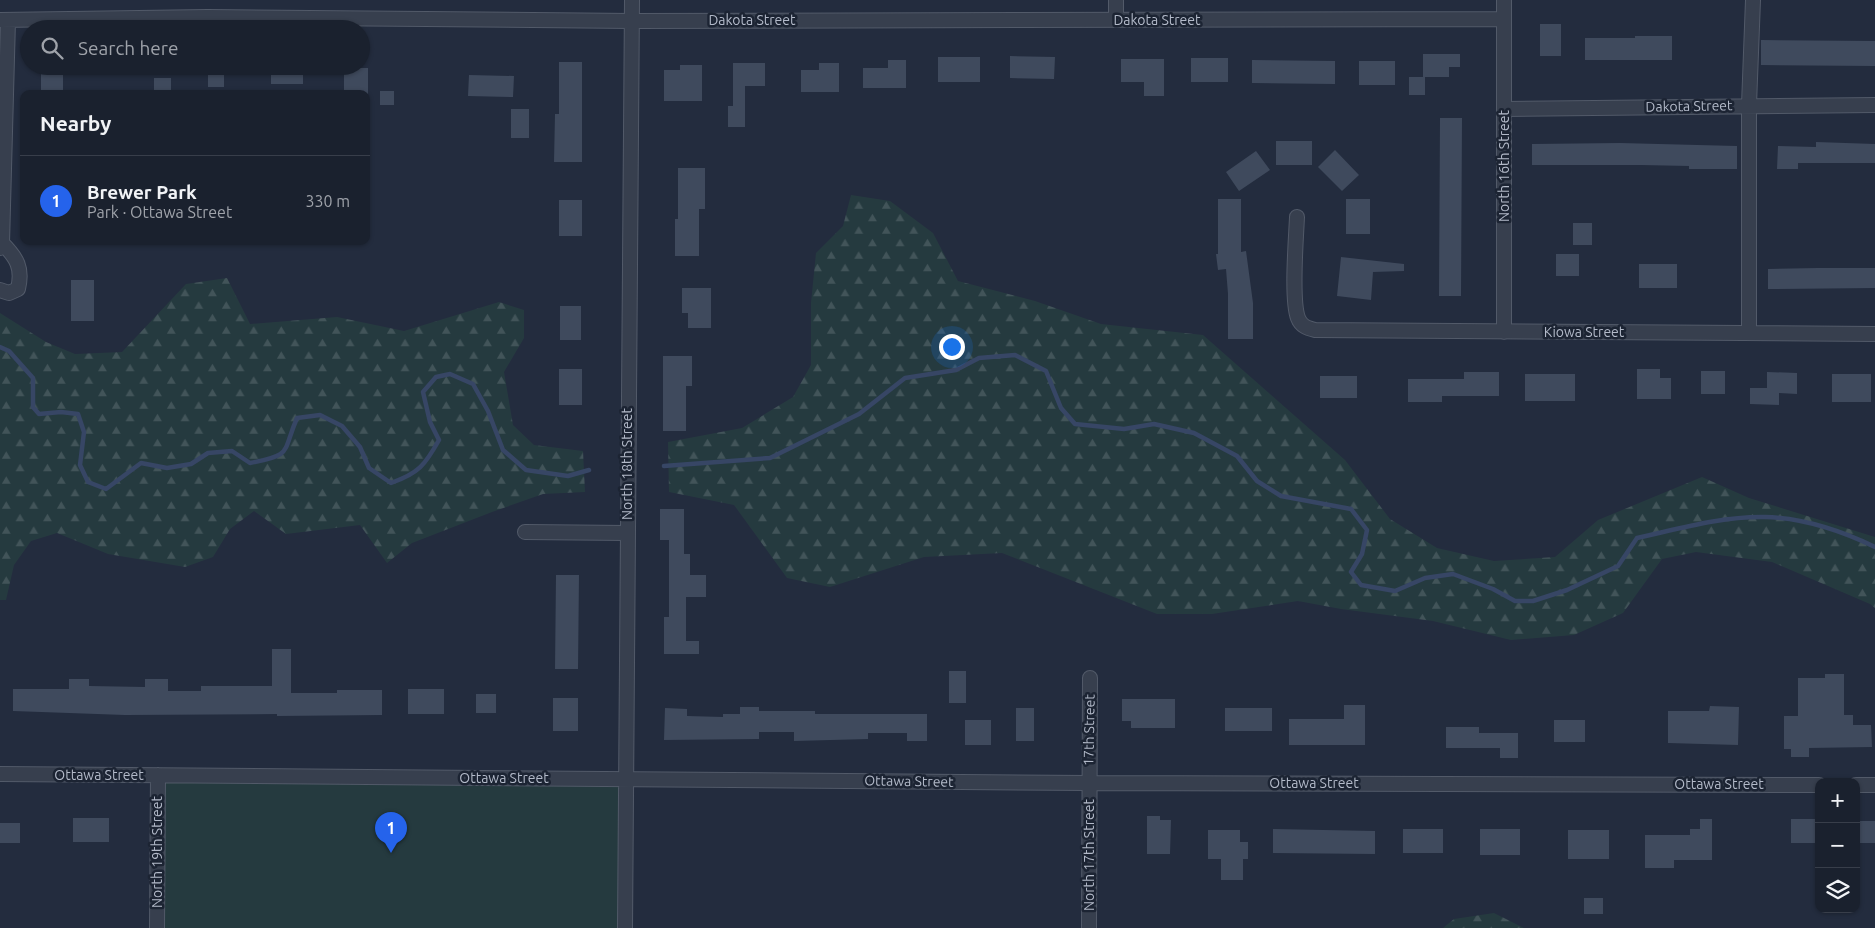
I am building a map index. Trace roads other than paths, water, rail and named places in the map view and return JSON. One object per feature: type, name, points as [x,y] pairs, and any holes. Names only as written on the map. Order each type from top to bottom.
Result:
[{"type":"street","name":"North 18th Street","points":[[625,928],[624,778],[632,0]]},
{"type":"street","points":[[1116,0],[1116,20]]},
{"type":"street","name":"North 16th Street","points":[[1504,0],[1504,332]]},
{"type":"street","points":[[1749,333],[1749,105],[1752,0]]},
{"type":"street","name":"Dakota Street","points":[[4,20],[208,17],[632,21],[1504,20]]},
{"type":"street","points":[[0,290],[9,292],[18,289],[20,281],[20,269],[16,256],[1,246],[4,20]]},
{"type":"street","name":"Dakota Street","points":[[1504,109],[1875,105]]},
{"type":"street","name":"Kiowa Street","points":[[1297,217],[1295,303],[1298,318],[1304,327],[1315,330],[1875,334]]},
{"type":"street","points":[[525,532],[627,532]]},
{"type":"street","name":"17th Street","points":[[1088,783],[1090,678]]},
{"type":"street","name":"Ottawa Street","points":[[0,774],[1088,783],[1815,785]]},
{"type":"street","name":"North 19th Street","points":[[157,928],[158,775]]},
{"type":"street","name":"North 17th Street","points":[[1088,783],[1089,928]]},
{"type":"street","points":[[1860,785],[1875,785]]},
{"type":"waterway","points":[[0,347],[9,351],[33,378],[33,407],[39,414],[61,412],[78,414],[84,432],[80,465],[88,482],[106,489],[141,463],[167,468],[191,464],[208,453],[232,451],[250,463],[273,458],[284,451],[297,418],[320,415],[342,426],[360,447],[369,468],[391,483],[415,472],[430,456],[439,440],[430,422],[423,392],[436,377],[450,374],[473,384],[488,411],[503,450],[526,470],[568,476],[589,470]]},
{"type":"waterway","points":[[664,466],[770,458],[859,414],[905,378],[956,370],[979,358],[1015,355],[1046,371],[1061,408],[1075,424],[1124,429],[1154,424],[1194,433],[1237,456],[1257,481],[1281,496],[1351,509],[1367,530],[1362,554],[1351,572],[1361,585],[1395,591],[1425,578],[1453,574],[1493,589],[1515,601],[1533,601],[1567,590],[1618,566],[1637,538],[1700,524],[1749,517],[1779,518],[1807,523],[1835,531],[1875,547]]},
{"type":"place","name":"Brewer Park","points":[[391,853]]}]
